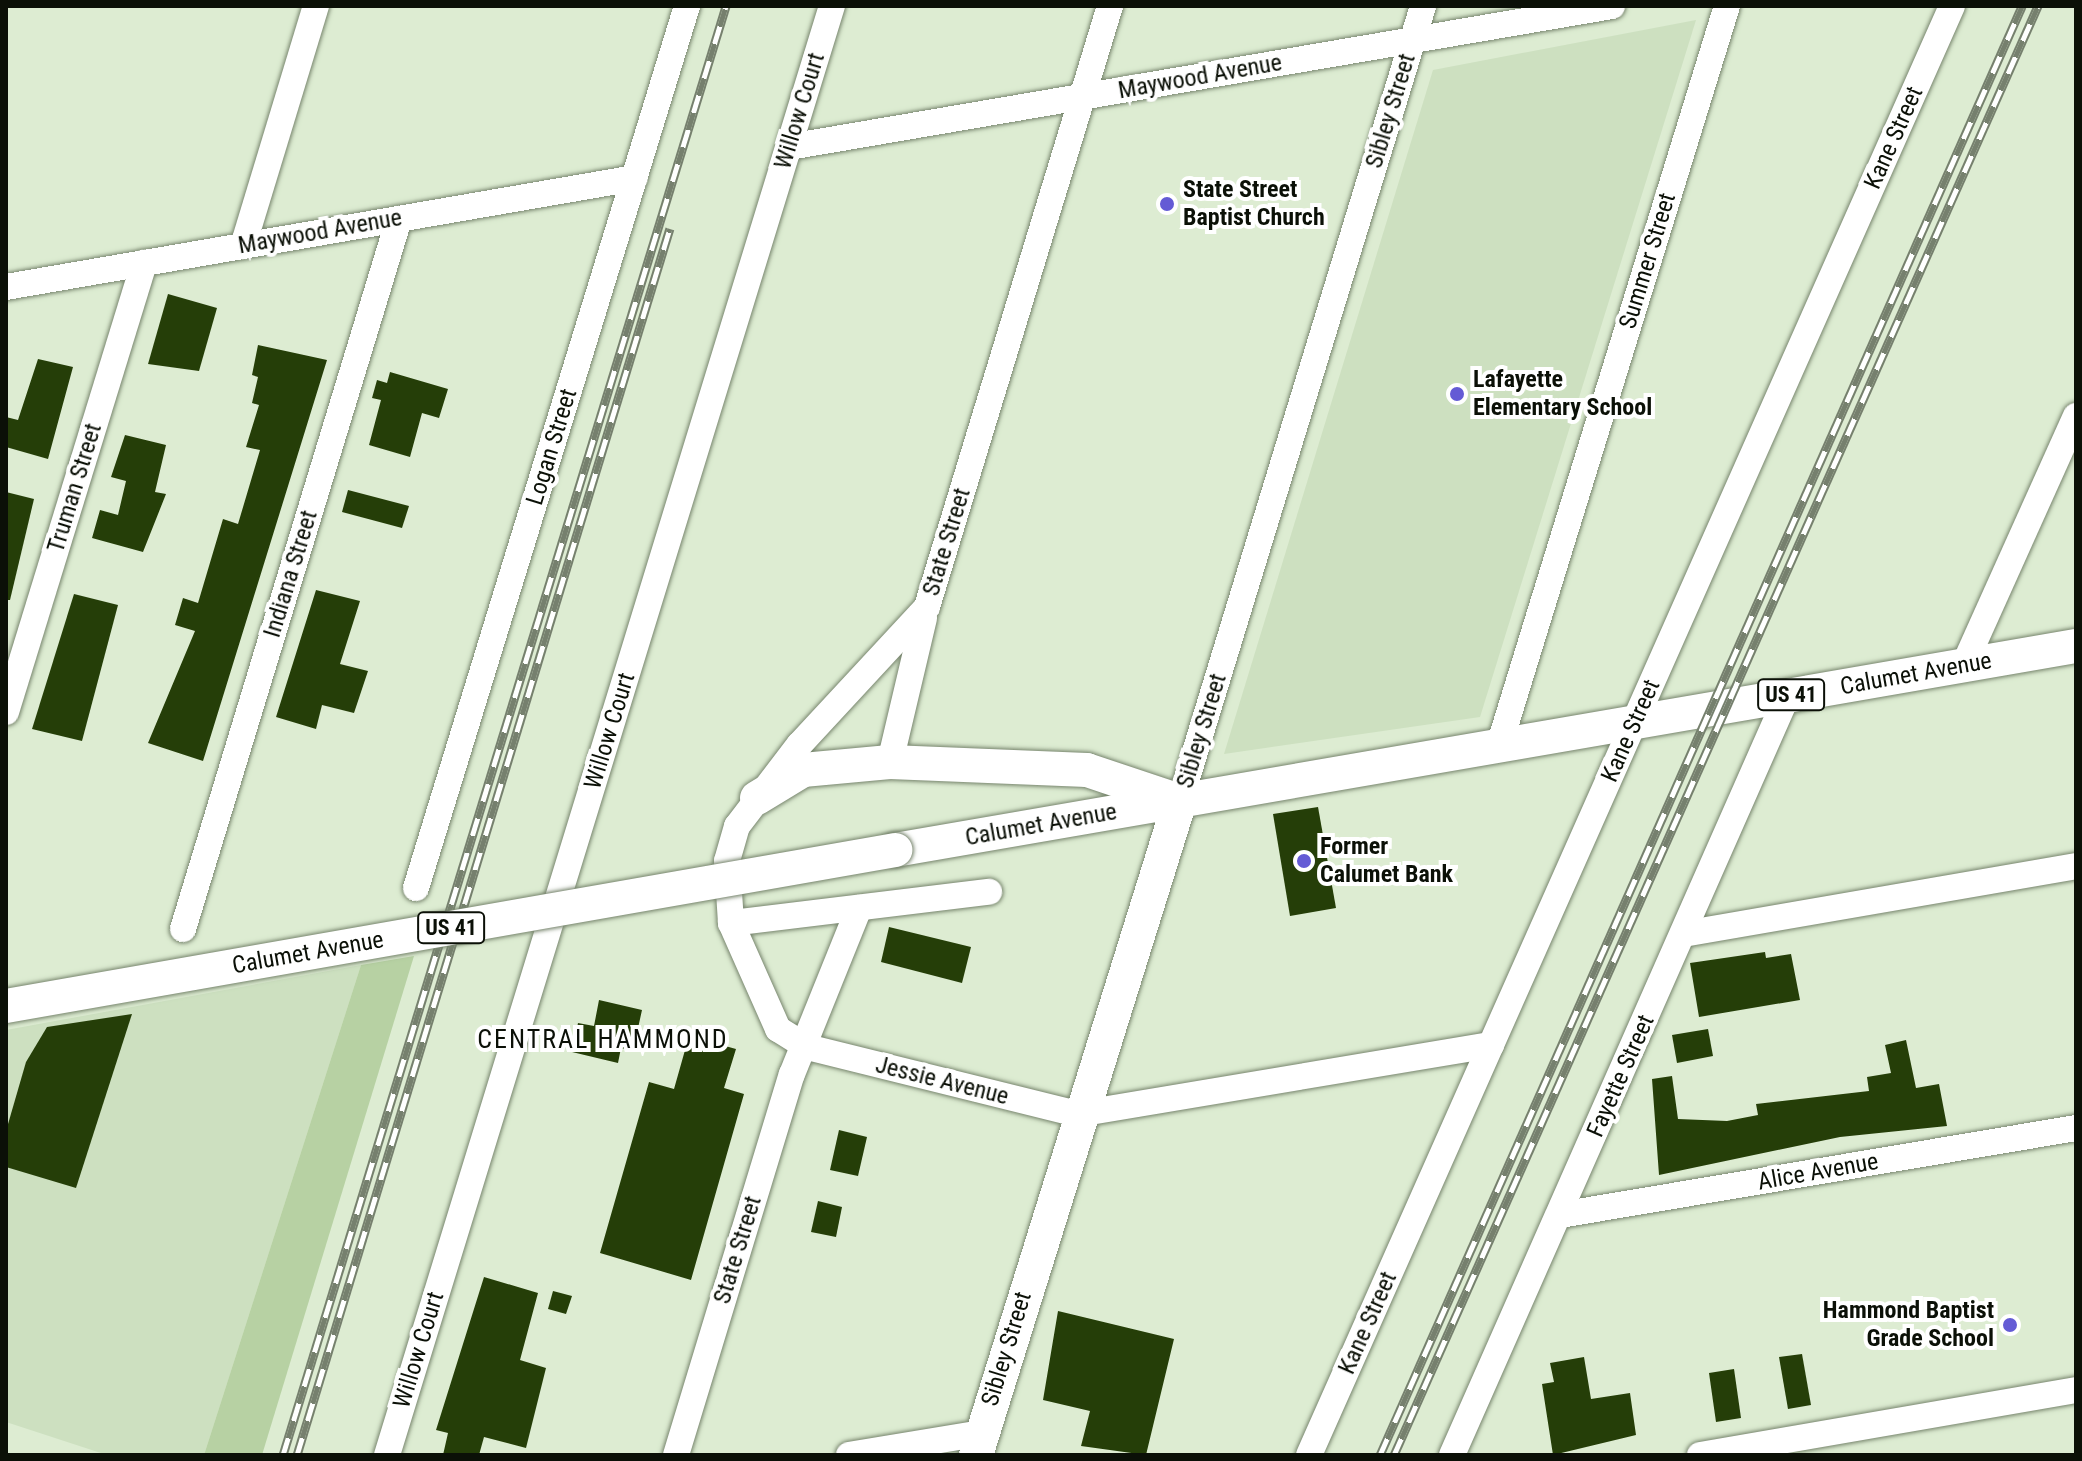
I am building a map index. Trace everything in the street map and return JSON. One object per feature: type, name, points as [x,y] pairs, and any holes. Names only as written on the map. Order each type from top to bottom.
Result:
[{"type":"main road","name":"Calumet Avenue","points":[[6,1006],[2076,646]]},
{"type":"main road","points":[[757,798],[803,770],[890,762],[1087,770],[1180,801]]},
{"type":"main road","name":"Sibley Street","points":[[979,1444],[1078,1114],[1180,801]]},
{"type":"street","points":[[243,246],[316,6]]},
{"type":"street","name":"Logan Street","points":[[416,888],[687,6]]},
{"type":"street","name":"Willow Court","points":[[387,1455],[832,6]]},
{"type":"street","name":"State Street","points":[[807,1047],[778,1029],[731,923],[729,845],[757,798],[927,607],[1110,6]]},
{"type":"street","name":"Sibley Street","points":[[1180,801],[1423,6]]},
{"type":"street","name":"Maywood Avenue","points":[[789,147],[1612,6]]},
{"type":"street","name":"Summer Street","points":[[1499,746],[1727,6]]},
{"type":"street","name":"Kane Street","points":[[1309,1455],[1952,6]]},
{"type":"street","name":"Maywood Avenue","points":[[6,287],[635,178]]},
{"type":"street","name":"Indiana Street","points":[[183,929],[399,219]]},
{"type":"street","name":"Truman Street","points":[[6,712],[144,263]]},
{"type":"street","points":[[1964,665],[2076,416]]},
{"type":"street","points":[[890,762],[927,607]]},
{"type":"street","name":"Fayette Street","points":[[1452,1455],[1787,696]]},
{"type":"street","points":[[1683,934],[2076,866]]},
{"type":"street","points":[[731,923],[989,892]]},
{"type":"street","name":"State Street","points":[[676,1455],[792,1074],[807,1047],[859,908]]},
{"type":"street","points":[[1078,1114],[1491,1045]]},
{"type":"street","name":"Jessie Avenue","points":[[807,1047],[1078,1114]]},
{"type":"street","name":"Alice Avenue","points":[[1560,1215],[2076,1128]]},
{"type":"street","points":[[1700,1455],[2076,1390]]},
{"type":"street","points":[[849,1455],[979,1444]]},
{"type":"shaded area","name":"Lafayette Elementary School","points":[[1696,20],[1480,717],[1224,754],[1433,70]]},
{"type":"shaded area","points":[[414,956],[262,1455],[204,1455],[361,965]]},
{"type":"shaded area","points":[[361,965],[204,1455],[107,1455],[6,1422],[6,1030]]},
{"type":"building","points":[[168,294],[217,308],[199,371],[148,364]]},
{"type":"building","points":[[258,345],[327,360],[203,761],[148,743],[195,631],[175,625],[183,598],[198,603],[223,519],[238,524],[260,450],[246,447],[259,405],[252,403],[258,377],[252,375]]},
{"type":"building","points":[[38,359],[73,367],[48,459],[6,447],[6,417],[18,420]]},
{"type":"building","points":[[390,372],[448,389],[439,418],[422,413],[410,457],[369,445],[381,400],[372,398],[377,380],[387,383]]},
{"type":"building","points":[[125,435],[166,445],[155,492],[166,494],[143,552],[92,538],[100,510],[118,515],[126,481],[111,477]]},
{"type":"building","points":[[348,490],[409,506],[402,528],[342,512]]},
{"type":"building","points":[[6,492],[34,499],[10,600],[6,600]]},
{"type":"building","points":[[316,590],[360,601],[340,664],[368,671],[354,713],[322,705],[316,729],[276,717]]},
{"type":"building","points":[[74,594],[118,605],[82,741],[32,729]]},
{"type":"building","name":"Former Calumet Bank","points":[[1318,807],[1336,908],[1290,916],[1273,814]]},
{"type":"building","points":[[889,927],[971,947],[962,983],[881,962]]},
{"type":"building","points":[[1765,952],[1766,958],[1791,954],[1800,1000],[1699,1017],[1690,963]]},
{"type":"building","points":[[599,1000],[642,1010],[633,1051],[621,1048],[618,1063],[572,1052],[578,1023],[594,1026]]},
{"type":"building","points":[[132,1014],[76,1188],[6,1167],[6,1131],[26,1062],[47,1027]]},
{"type":"building","points":[[1708,1029],[1713,1056],[1677,1063],[1672,1035]]},
{"type":"building","points":[[689,1036],[736,1049],[724,1088],[744,1094],[691,1280],[600,1253],[649,1082],[674,1089]]},
{"type":"building","points":[[1906,1040],[1916,1088],[1939,1084],[1947,1126],[1840,1137],[1659,1175],[1652,1079],[1672,1076],[1678,1119],[1727,1121],[1758,1115],[1756,1104],[1869,1091],[1867,1077],[1891,1073],[1885,1045]]},
{"type":"building","points":[[839,1130],[867,1137],[858,1176],[830,1170]]},
{"type":"building","points":[[818,1201],[842,1207],[836,1237],[811,1232]]},
{"type":"building","points":[[484,1277],[538,1293],[520,1360],[546,1368],[526,1448],[484,1437],[479,1455],[443,1455],[448,1433],[436,1430]]},
{"type":"building","points":[[553,1291],[572,1296],[566,1314],[548,1309]]},
{"type":"building","points":[[1058,1311],[1174,1339],[1146,1455],[1081,1446],[1090,1411],[1043,1400]]},
{"type":"building","points":[[1802,1354],[1811,1405],[1788,1409],[1779,1357]]},
{"type":"building","points":[[1584,1357],[1591,1399],[1630,1393],[1636,1435],[1553,1455],[1542,1384],[1554,1382],[1550,1363]]},
{"type":"building","points":[[1734,1369],[1741,1418],[1716,1422],[1709,1373]]},
{"type":"railway","points":[[283,1455],[726,6]]},
{"type":"railway","points":[[1380,1455],[2022,6]]},
{"type":"railway","points":[[1394,1455],[2038,6]]},
{"type":"railway","points":[[297,1455],[670,228]]},
{"type":"place","name":"State Street Baptist Church","points":[[1167,204]]},
{"type":"place","name":"Lafayette Elementary School","points":[[1457,394]]},
{"type":"place","name":"Former Calumet Bank","points":[[1304,861]]},
{"type":"place","name":"Hammond Baptist Grade School","points":[[2010,1325]]},
{"type":"district","name":"CENTRAL HAMMOND","points":[[603,1040]]}]
